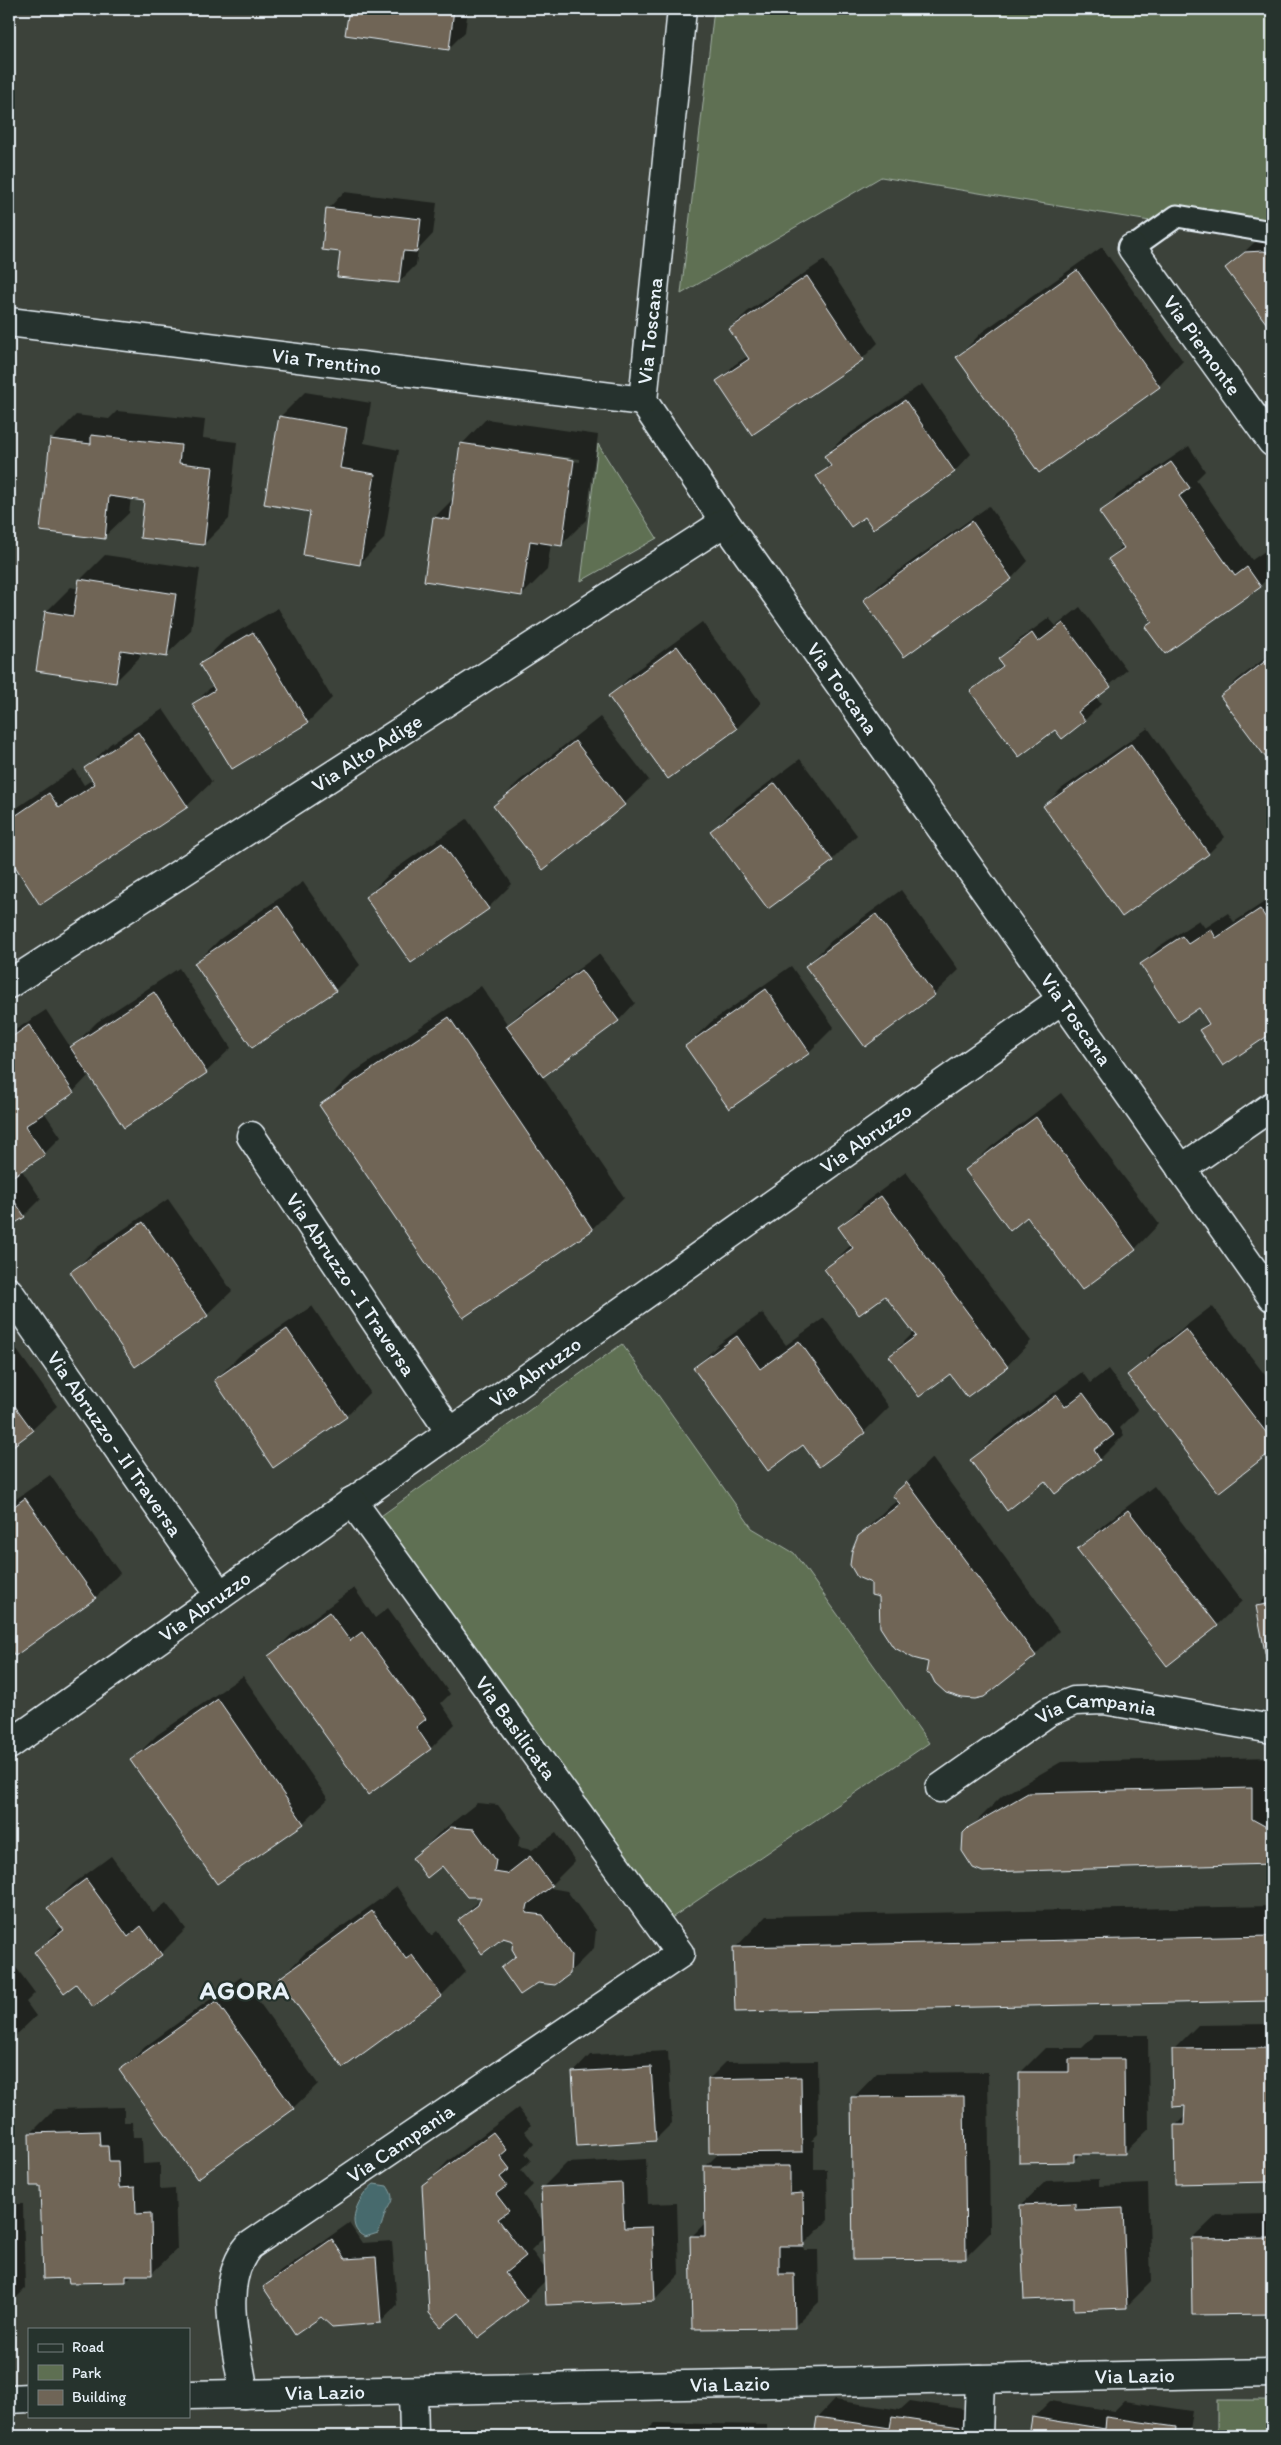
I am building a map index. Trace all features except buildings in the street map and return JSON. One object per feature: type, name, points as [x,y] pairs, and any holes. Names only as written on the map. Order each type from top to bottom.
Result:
[{"type":"street","name":"Via Toscana","points":[[682,9],[643,401],[725,522],[1272,1296]]},
{"type":"street","name":"Via Piemonte","points":[[1132,248],[1272,442]]},
{"type":"street","name":"Via Trentino","points":[[9,322],[643,401]]},
{"type":"street","name":"Via Alto Adige","points":[[9,984],[725,522]]},
{"type":"street","name":"Via Abruzzo","points":[[9,1745],[1062,1000]]},
{"type":"street","points":[[1181,1169],[1272,1106]]},
{"type":"street","name":"Via Abruzzo - I Traversa","points":[[251,1136],[450,1432]]},
{"type":"street","name":"Via Abruzzo - II Traversa","points":[[9,1292],[220,1595]]},
{"type":"street","name":"Via Basilicata","points":[[352,1502],[680,1954]]},
{"type":"street","name":"Via Campania","points":[[940,1788],[1048,1712],[1074,1701],[1104,1700],[1272,1729]]},
{"type":"street","name":"Via Campania","points":[[244,2394],[231,2296],[236,2267],[249,2246],[680,1954]]},
{"type":"street","name":"Via Lazio","points":[[190,2395],[1272,2373]]},
{"type":"street","points":[[978,2436],[980,2379]]},
{"type":"street","points":[[413,2391],[414,2436]]},
{"type":"street","points":[[9,2399],[28,2398]]},
{"type":"lane","points":[[1132,248],[1177,216],[1272,232]]},
{"type":"green space","points":[[714,9],[1272,9],[1272,241],[881,177],[681,294]]},
{"type":"green space","points":[[598,444],[657,538],[581,581]]},
{"type":"green space","points":[[622,1344],[752,1528],[794,1553],[929,1743],[670,1919],[378,1518]]},
{"type":"green space","points":[[1217,2400],[1272,2400],[1272,2436],[1217,2436]]},
{"type":"water","points":[[374,2184],[387,2186],[392,2199],[378,2233],[365,2237],[358,2232],[354,2218],[363,2195]]},
{"type":"district","name":"AGORA","points":[[245,1990]]}]
